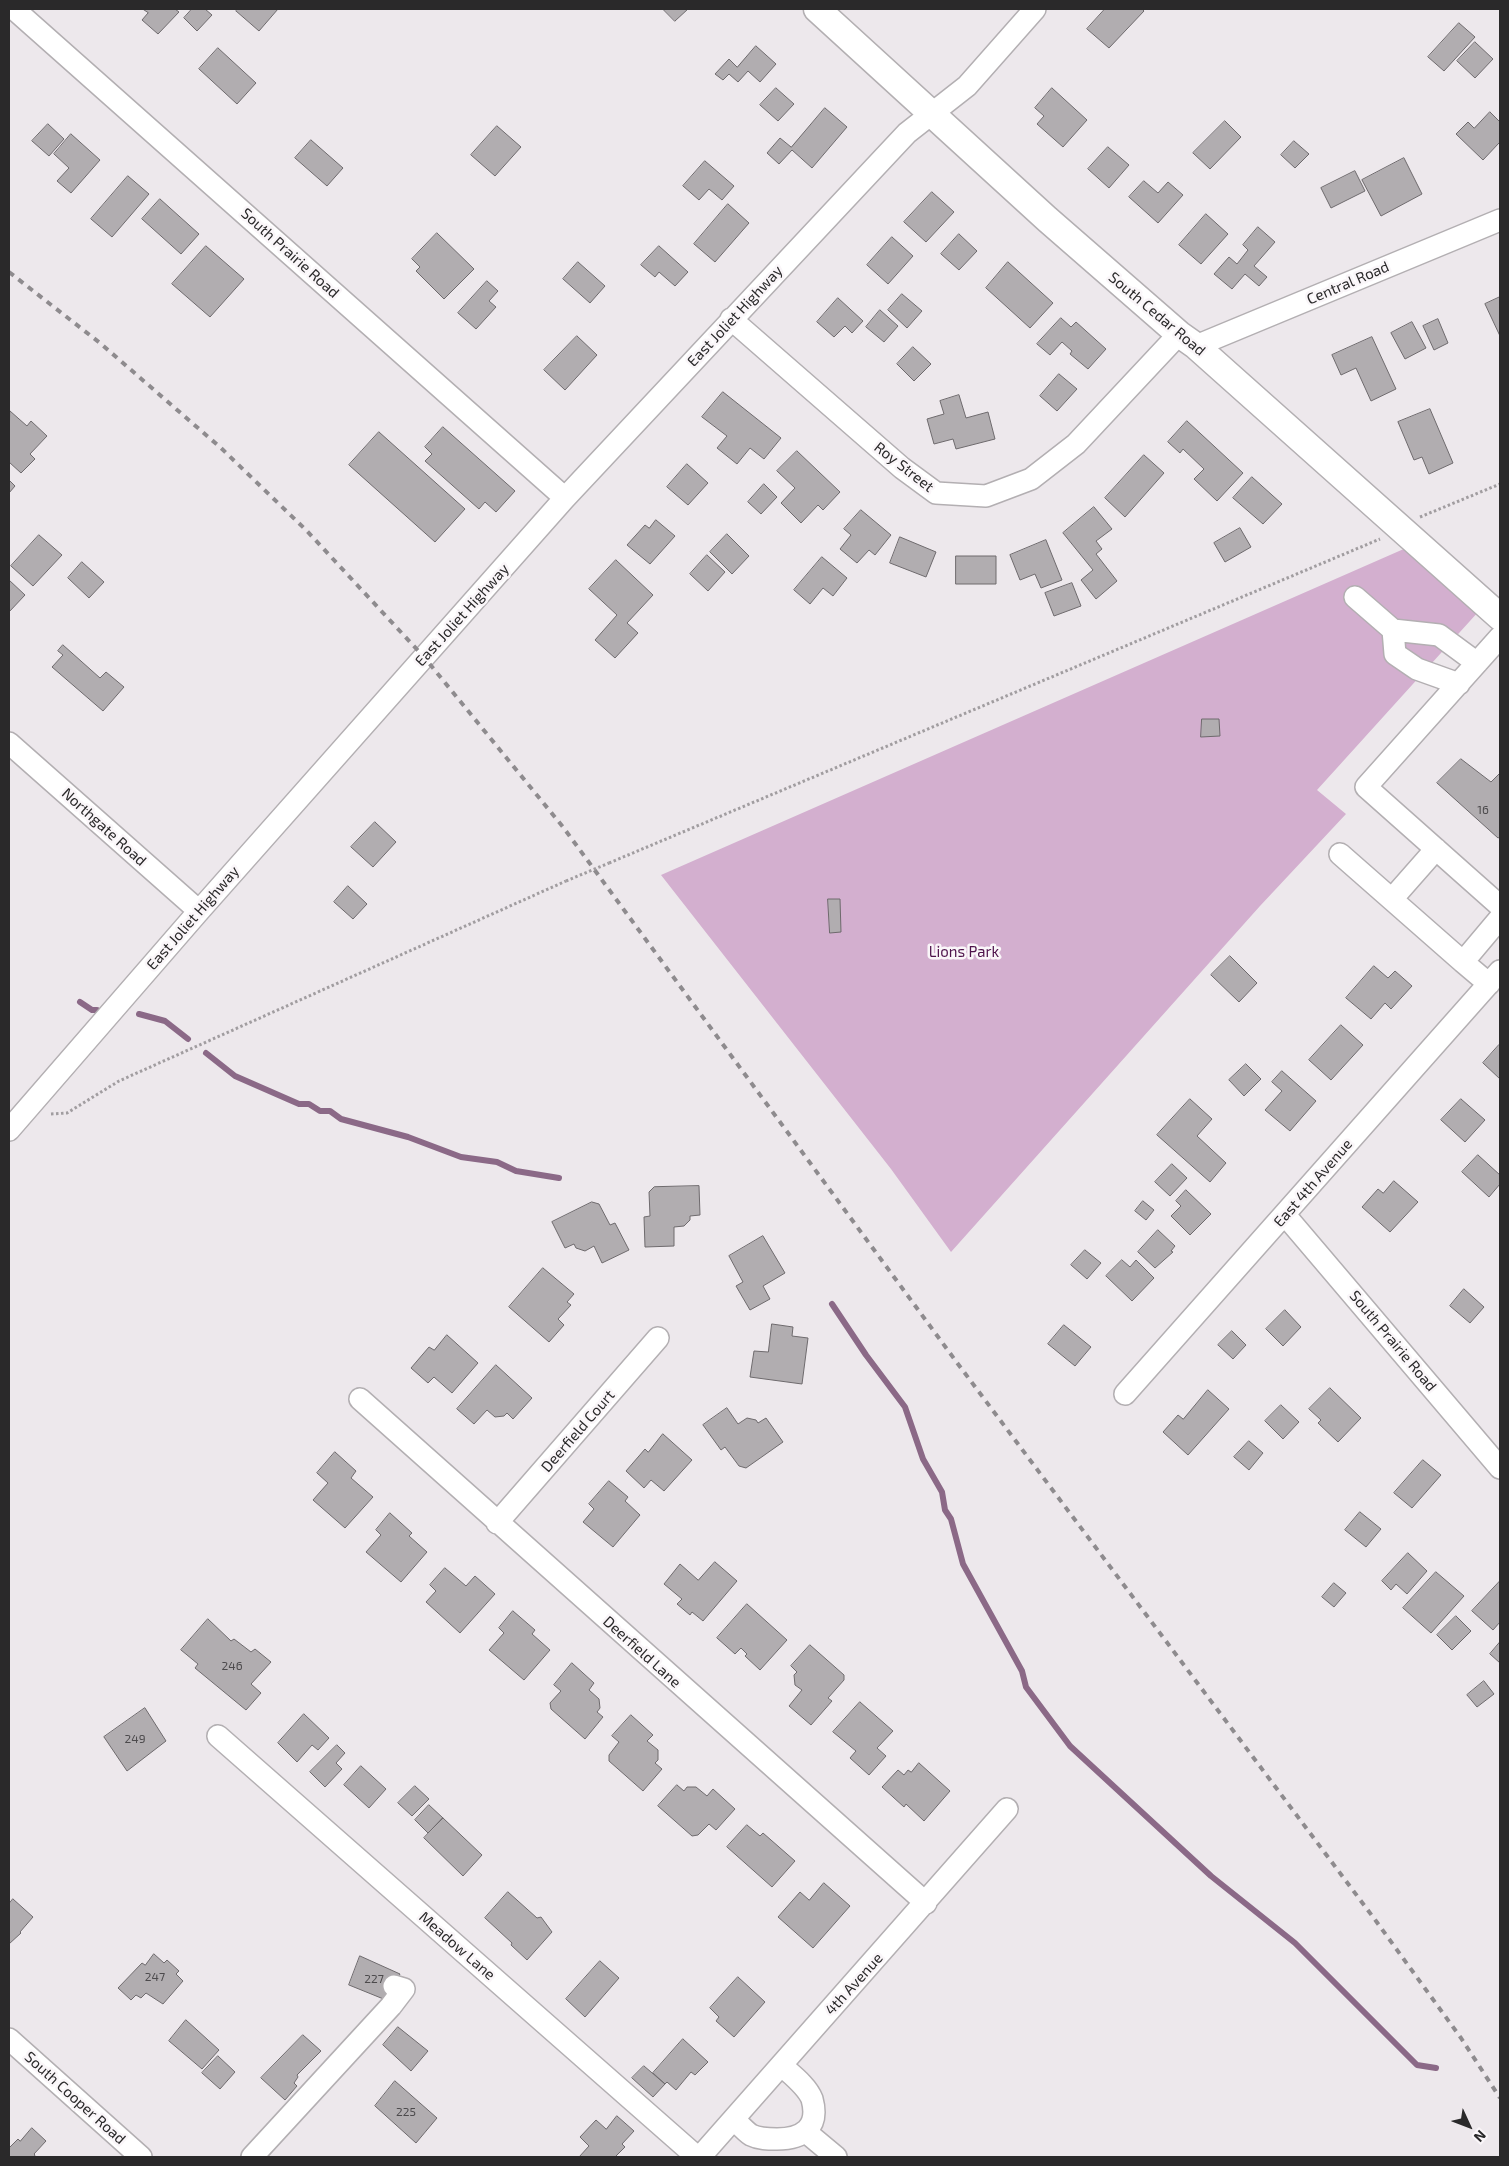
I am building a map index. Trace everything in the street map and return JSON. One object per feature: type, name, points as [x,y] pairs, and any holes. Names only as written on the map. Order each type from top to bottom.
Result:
[{"type":"main road","name":"South Cedar Road","points":[[816,9],[930,114],[1500,617]]},
{"type":"street","name":"South Prairie Road","points":[[14,9],[565,498]]},
{"type":"street","name":"East Joliet Highway","points":[[9,1130],[199,911],[565,498],[907,133],[966,86],[1035,9]]},
{"type":"street","name":"Central Road","points":[[1188,340],[1500,220]]},
{"type":"street","name":"Roy Street","points":[[731,319],[902,468],[936,493],[986,496],[1031,479],[1076,444],[1188,340]]},
{"type":"street","points":[[1355,598],[1394,630],[1439,636],[1477,663]]},
{"type":"street","points":[[1394,630],[1395,654],[1417,669],[1459,684]]},
{"type":"street","points":[[1500,637],[1366,787],[1500,906]]},
{"type":"street","name":"Northgate Road","points":[[9,743],[199,911]]},
{"type":"street","points":[[1392,899],[1436,849]]},
{"type":"street","points":[[1340,854],[1463,962],[1495,978]]},
{"type":"street","points":[[1463,962],[1500,918]]},
{"type":"street","name":"East 4th Avenue","points":[[1125,1394],[1495,978]]},
{"type":"street","name":"South Prairie Road","points":[[1285,1215],[1500,1468]]},
{"type":"street","name":"Deerfield Court","points":[[498,1523],[658,1338]]},
{"type":"street","name":"Deerfield Lane","points":[[360,1399],[926,1903]]},
{"type":"street","name":"Meadow Lane","points":[[218,1736],[698,2157]]},
{"type":"street","name":"4th Avenue","points":[[698,2157],[926,1903],[1007,1809]]},
{"type":"street","points":[[252,2157],[391,2006],[404,1988],[394,1986]]},
{"type":"street","name":"South Cooper Road","points":[[9,2039],[141,2157]]},
{"type":"street","points":[[734,2119],[751,2134],[765,2139],[791,2139],[802,2136],[806,2132],[812,2124],[812,2099],[807,2090],[781,2065]]},
{"type":"street","points":[[806,2132],[836,2157]]},
{"type":"path","points":[[1420,516],[1500,484]]},
{"type":"path","points":[[50,1114],[67,1112],[119,1081],[566,881],[1368,546],[1381,538]]},
{"type":"green space","name":"Lions Park","points":[[1406,548],[1479,611],[1317,790],[1346,814],[1260,906],[951,1252],[891,1169],[661,875]]},
{"type":"building","points":[[143,9],[175,9],[179,12],[158,34],[142,20],[148,13]]},
{"type":"building","points":[[192,9],[205,9],[212,15],[197,31],[184,18]]},
{"type":"building","points":[[238,9],[278,9],[259,31],[236,11]]},
{"type":"building","points":[[663,9],[688,9],[675,21]]},
{"type":"building","points":[[1105,9],[1142,9],[1144,11],[1109,48],[1087,29]]},
{"type":"building","points":[[1459,23],[1475,37],[1444,71],[1428,57]]},
{"type":"building","points":[[1475,42],[1493,59],[1475,78],[1457,61]]},
{"type":"building","points":[[756,46],[776,64],[760,82],[748,71],[738,82],[729,74],[723,80],[715,74],[729,59],[737,67]]},
{"type":"building","points":[[218,48],[256,83],[237,104],[199,69]]},
{"type":"building","points":[[776,88],[794,104],[778,121],[760,105]]},
{"type":"building","points":[[1052,88],[1087,120],[1063,147],[1037,124],[1044,116],[1035,108]]},
{"type":"building","points":[[825,108],[847,127],[812,168],[792,150],[779,164],[767,153],[780,138],[791,147]]},
{"type":"building","points":[[1490,112],[1500,122],[1500,145],[1499,143],[1483,160],[1456,134],[1468,122],[1474,128]]},
{"type":"building","points":[[1225,121],[1241,137],[1210,169],[1193,153]]},
{"type":"building","points":[[48,124],[64,139],[49,156],[32,141]]},
{"type":"building","points":[[497,126],[521,147],[495,176],[471,155]]},
{"type":"building","points":[[71,134],[100,160],[71,193],[57,181],[69,168],[54,154]]},
{"type":"building","points":[[311,140],[343,168],[327,186],[295,158]]},
{"type":"building","points":[[1294,141],[1309,154],[1295,168],[1281,155]]},
{"type":"building","points":[[1108,147],[1129,165],[1109,188],[1088,169]]},
{"type":"building","points":[[1404,158],[1422,194],[1381,216],[1362,180]]},
{"type":"building","points":[[705,161],[734,186],[722,200],[709,189],[699,200],[683,186]]},
{"type":"building","points":[[1355,171],[1365,191],[1331,208],[1321,188]]},
{"type":"building","points":[[128,176],[149,194],[112,237],[91,219]]},
{"type":"building","points":[[1144,181],[1158,193],[1168,182],[1183,195],[1158,223],[1129,197]]},
{"type":"building","points":[[932,192],[954,212],[926,242],[904,222]]},
{"type":"building","points":[[160,199],[199,234],[181,254],[142,219]]},
{"type":"building","points":[[728,204],[749,223],[715,262],[694,244]]},
{"type":"building","points":[[1206,214],[1228,234],[1201,264],[1179,245]]},
{"type":"building","points":[[1258,227],[1275,242],[1254,266],[1267,277],[1259,286],[1245,274],[1232,289],[1214,274],[1229,257],[1237,264],[1248,250],[1243,245]]},
{"type":"building","points":[[437,233],[474,269],[444,299],[416,271],[420,267],[412,259]]},
{"type":"building","points":[[959,234],[977,251],[959,270],[941,254]]},
{"type":"building","points":[[892,237],[913,256],[888,284],[867,265]]},
{"type":"building","points":[[206,246],[244,279],[210,317],[172,284]]},
{"type":"building","points":[[659,246],[688,272],[675,286],[659,272],[655,277],[641,265]]},
{"type":"building","points":[[578,262],[605,286],[590,303],[563,279]]},
{"type":"building","points":[[1008,262],[1053,303],[1030,328],[986,288]]},
{"type":"building","points":[[487,281],[498,291],[489,301],[496,307],[476,329],[458,313]]},
{"type":"building","points":[[902,294],[922,311],[907,328],[888,310]]},
{"type":"building","points":[[1500,297],[1500,336],[1485,304]]},
{"type":"building","points":[[838,298],[863,321],[852,333],[845,326],[834,337],[817,322]]},
{"type":"building","points":[[880,310],[898,326],[884,342],[866,327]]},
{"type":"building","points":[[1061,318],[1071,327],[1076,322],[1106,349],[1088,369],[1070,354],[1072,351],[1062,342],[1050,355],[1037,344]]},
{"type":"building","points":[[1438,319],[1448,343],[1434,350],[1423,326]]},
{"type":"building","points":[[1412,322],[1426,348],[1405,359],[1391,333]]},
{"type":"building","points":[[577,336],[597,355],[565,390],[544,370]]},
{"type":"building","points":[[1372,337],[1396,389],[1371,401],[1356,368],[1341,375],[1332,355]]},
{"type":"building","points":[[913,347],[931,364],[914,381],[897,364]]},
{"type":"building","points":[[1059,374],[1077,389],[1057,411],[1040,396]]},
{"type":"building","points":[[723,392],[781,438],[764,459],[750,448],[737,464],[717,448],[727,436],[702,417]]},
{"type":"building","points":[[959,395],[966,418],[988,412],[995,439],[956,449],[953,439],[934,444],[927,419],[944,414],[940,401]]},
{"type":"building","points":[[1430,409],[1453,463],[1429,474],[1422,457],[1414,460],[1398,422]]},
{"type":"building","points":[[10,411],[27,426],[31,421],[47,436],[30,454],[35,459],[21,473],[9,462]]},
{"type":"building","points":[[1187,421],[1243,473],[1217,501],[1194,479],[1204,469],[1183,449],[1180,453],[1168,442]]},
{"type":"building","points":[[443,427],[515,491],[496,512],[485,502],[479,509],[425,461],[432,454],[425,447]]},
{"type":"building","points":[[379,432],[465,509],[435,542],[349,465]]},
{"type":"building","points":[[797,451],[840,492],[823,510],[818,505],[801,523],[781,503],[795,488],[777,471]]},
{"type":"building","points":[[1144,455],[1164,473],[1125,517],[1105,498]]},
{"type":"building","points":[[687,464],[708,483],[688,505],[667,487]]},
{"type":"building","points":[[1252,477],[1282,504],[1263,524],[1233,498]]},
{"type":"building","points":[[9,480],[15,486],[9,493]]},
{"type":"building","points":[[764,484],[777,497],[761,514],[748,502]]},
{"type":"building","points":[[1094,507],[1112,529],[1096,541],[1102,549],[1096,554],[1117,581],[1096,599],[1081,580],[1093,570],[1063,533]]},
{"type":"building","points":[[861,510],[891,535],[875,555],[869,550],[857,563],[840,549],[851,535],[844,529]]},
{"type":"building","points":[[656,520],[675,536],[650,564],[627,545],[645,525],[649,528]]},
{"type":"building","points":[[1240,528],[1251,547],[1225,562],[1214,543]]},
{"type":"building","points":[[727,534],[749,556],[732,574],[710,552]]},
{"type":"building","points":[[39,535],[62,555],[33,586],[11,566]]},
{"type":"building","points":[[900,537],[936,552],[926,577],[890,563]]},
{"type":"building","points":[[1046,540],[1062,580],[1041,588],[1035,574],[1020,580],[1010,555]]},
{"type":"building","points":[[707,555],[725,572],[708,591],[690,574]]},
{"type":"building","points":[[956,556],[996,556],[996,584],[956,584]]},
{"type":"building","points":[[822,557],[847,578],[833,596],[823,588],[810,604],[794,590]]},
{"type":"building","points":[[616,560],[653,595],[627,623],[638,633],[615,658],[595,640],[617,615],[589,589]]},
{"type":"building","points":[[82,562],[104,582],[89,598],[68,578]]},
{"type":"building","points":[[9,580],[25,595],[9,612]]},
{"type":"building","points":[[1072,583],[1081,606],[1054,616],[1045,593]]},
{"type":"building","points":[[63,645],[100,678],[106,672],[124,687],[103,711],[52,667],[63,655],[58,651]]},
{"type":"building","points":[[1202,719],[1219,719],[1220,736],[1201,737]]},
{"type":"building","points":[[1461,759],[1491,782],[1500,773],[1500,837],[1498,838],[1437,783]]},
{"type":"building","points":[[375,822],[396,842],[373,867],[351,847]]},
{"type":"building","points":[[348,886],[367,904],[353,919],[334,902]]},
{"type":"building","points":[[828,899],[840,899],[841,932],[830,933]]},
{"type":"building","points":[[1230,956],[1257,983],[1239,1002],[1211,975]]},
{"type":"building","points":[[1374,966],[1388,978],[1395,971],[1412,986],[1391,1009],[1385,1003],[1371,1019],[1346,998]]},
{"type":"building","points":[[1341,1025],[1363,1045],[1331,1080],[1309,1060]]},
{"type":"building","points":[[1500,1046],[1500,1079],[1483,1063]]},
{"type":"building","points":[[1246,1064],[1261,1079],[1244,1096],[1229,1080]]},
{"type":"building","points":[[1282,1071],[1316,1101],[1290,1131],[1265,1110],[1282,1091],[1272,1082]]},
{"type":"building","points":[[1190,1099],[1212,1119],[1197,1136],[1226,1163],[1210,1182],[1157,1135]]},
{"type":"building","points":[[1461,1099],[1485,1120],[1465,1142],[1441,1120]]},
{"type":"building","points":[[1478,1155],[1500,1175],[1500,1184],[1489,1197],[1462,1172]]},
{"type":"building","points":[[1172,1164],[1187,1178],[1170,1196],[1155,1182]]},
{"type":"building","points":[[1394,1181],[1418,1202],[1390,1232],[1362,1207],[1378,1189],[1383,1193]]},
{"type":"building","points":[[699,1186],[700,1215],[690,1216],[690,1220],[684,1226],[674,1227],[674,1246],[645,1247],[644,1217],[650,1216],[649,1192],[654,1187]]},
{"type":"building","points":[[1186,1190],[1211,1214],[1190,1235],[1171,1216],[1181,1206],[1176,1201]]},
{"type":"building","points":[[1143,1201],[1154,1210],[1146,1220],[1135,1211]]},
{"type":"building","points":[[592,1202],[599,1204],[610,1225],[615,1223],[629,1250],[602,1263],[594,1246],[585,1251],[576,1248],[574,1244],[565,1248],[552,1222]]},
{"type":"building","points":[[1158,1230],[1175,1246],[1171,1251],[1173,1252],[1155,1268],[1138,1252]]},
{"type":"building","points":[[763,1236],[785,1273],[763,1286],[770,1299],[750,1310],[736,1286],[743,1282],[729,1256]]},
{"type":"building","points":[[1085,1250],[1101,1263],[1087,1279],[1071,1265]]},
{"type":"building","points":[[1122,1260],[1130,1267],[1136,1260],[1154,1278],[1132,1301],[1106,1276]]},
{"type":"building","points":[[543,1268],[574,1294],[567,1302],[571,1305],[558,1319],[564,1325],[549,1342],[509,1307]]},
{"type":"building","points":[[1464,1289],[1484,1307],[1470,1323],[1450,1306]]},
{"type":"building","points":[[1285,1310],[1301,1327],[1283,1346],[1266,1329]]},
{"type":"building","points":[[772,1324],[793,1327],[792,1336],[808,1338],[802,1384],[750,1377],[754,1351],[768,1352]]},
{"type":"building","points":[[1064,1325],[1091,1347],[1075,1366],[1048,1344]]},
{"type":"building","points":[[1232,1331],[1246,1345],[1233,1359],[1218,1345]]},
{"type":"building","points":[[447,1335],[478,1363],[452,1393],[434,1377],[428,1383],[411,1368],[429,1347],[434,1350]]},
{"type":"building","points":[[496,1365],[532,1398],[513,1419],[507,1413],[504,1416],[495,1417],[487,1410],[474,1424],[457,1409]]},
{"type":"building","points":[[1330,1388],[1361,1418],[1338,1442],[1318,1423],[1321,1420],[1309,1409]]},
{"type":"building","points":[[1208,1390],[1229,1409],[1188,1455],[1163,1432],[1178,1415],[1183,1419]]},
{"type":"building","points":[[1281,1405],[1299,1422],[1283,1439],[1265,1421]]},
{"type":"building","points":[[727,1408],[738,1424],[747,1418],[756,1420],[758,1423],[766,1418],[783,1442],[746,1468],[739,1466],[725,1447],[721,1450],[703,1425]]},
{"type":"building","points":[[663,1434],[692,1460],[664,1491],[651,1480],[644,1488],[626,1471],[645,1449],[648,1452]]},
{"type":"building","points":[[1249,1441],[1263,1453],[1249,1470],[1234,1457]]},
{"type":"building","points":[[335,1452],[356,1471],[351,1478],[373,1497],[345,1528],[313,1500],[328,1483],[317,1473]]},
{"type":"building","points":[[1423,1460],[1441,1475],[1412,1508],[1394,1493]]},
{"type":"building","points":[[609,1481],[628,1497],[625,1501],[640,1515],[613,1547],[583,1522],[594,1509],[589,1504]]},
{"type":"building","points":[[1360,1512],[1381,1529],[1366,1547],[1345,1530]]},
{"type":"building","points":[[390,1513],[412,1533],[409,1536],[427,1552],[401,1582],[366,1552],[381,1535],[376,1530]]},
{"type":"building","points":[[1408,1553],[1427,1571],[1407,1594],[1396,1584],[1391,1590],[1382,1581]]},
{"type":"building","points":[[715,1562],[737,1581],[703,1621],[692,1612],[690,1615],[677,1604],[682,1599],[664,1584],[680,1564],[698,1580]]},
{"type":"building","points":[[445,1568],[466,1586],[475,1576],[495,1594],[460,1633],[426,1602],[436,1591],[430,1585]]},
{"type":"building","points":[[1436,1572],[1464,1596],[1431,1633],[1403,1608]]},
{"type":"building","points":[[1500,1581],[1500,1622],[1493,1630],[1472,1611]]},
{"type":"building","points":[[1334,1583],[1346,1593],[1334,1607],[1322,1597]]},
{"type":"building","points":[[747,1604],[787,1640],[760,1670],[745,1656],[747,1654],[741,1648],[735,1654],[717,1638]]},
{"type":"building","points":[[513,1611],[535,1630],[532,1634],[550,1650],[524,1680],[489,1650],[504,1633],[499,1628]]},
{"type":"building","points":[[1456,1616],[1471,1631],[1452,1650],[1437,1635]]},
{"type":"building","points":[[208,1619],[231,1641],[234,1639],[251,1652],[255,1649],[271,1662],[251,1684],[261,1693],[246,1710],[195,1668],[198,1664],[181,1650]]},
{"type":"building","points":[[1500,1642],[1500,1663],[1490,1654]]},
{"type":"building","points":[[810,1645],[844,1675],[844,1680],[828,1698],[832,1701],[811,1725],[789,1706],[802,1690],[795,1685],[794,1675],[797,1672],[791,1666]]},
{"type":"building","points":[[572,1663],[594,1683],[589,1690],[599,1699],[600,1708],[597,1712],[603,1717],[585,1739],[551,1709],[550,1703],[561,1691],[554,1685]]},
{"type":"building","points":[[1484,1681],[1494,1694],[1477,1707],[1467,1695]]},
{"type":"building","points":[[860,1702],[893,1731],[877,1748],[886,1756],[869,1775],[850,1758],[856,1751],[833,1732]]},
{"type":"building","points":[[145,1708],[166,1741],[127,1771],[104,1737]]},
{"type":"building","points":[[304,1714],[329,1738],[318,1750],[312,1745],[297,1762],[278,1743]]},
{"type":"building","points":[[631,1715],[653,1735],[647,1741],[658,1750],[658,1760],[655,1763],[662,1769],[643,1791],[609,1761],[609,1755],[619,1742],[612,1736]]},
{"type":"building","points":[[337,1745],[345,1753],[336,1763],[342,1769],[325,1787],[310,1772]]},
{"type":"building","points":[[919,1763],[950,1791],[924,1821],[906,1804],[904,1807],[882,1787],[898,1770],[904,1775],[908,1770],[911,1772]]},
{"type":"building","points":[[361,1766],[386,1789],[369,1808],[344,1785]]},
{"type":"building","points":[[677,1785],[684,1791],[687,1787],[696,1787],[707,1796],[713,1789],[735,1809],[716,1830],[709,1824],[698,1835],[692,1836],[658,1806]]},
{"type":"building","points":[[415,1786],[429,1799],[412,1816],[398,1803]]},
{"type":"building","points":[[429,1805],[443,1818],[428,1833],[415,1820]]},
{"type":"building","points":[[443,1818],[482,1855],[463,1876],[424,1838]]},
{"type":"building","points":[[747,1825],[760,1836],[763,1833],[795,1861],[772,1887],[727,1847]]},
{"type":"building","points":[[824,1883],[850,1906],[813,1948],[778,1917],[800,1892],[809,1900]]},
{"type":"building","points":[[508,1892],[537,1918],[541,1917],[552,1932],[527,1960],[485,1918]]},
{"type":"building","points":[[13,1899],[33,1917],[21,1933],[9,1944],[9,1904]]},
{"type":"building","points":[[154,1954],[164,1963],[167,1960],[179,1971],[176,1974],[183,1981],[163,2004],[146,1993],[141,1998],[136,1995],[131,2000],[118,1988],[142,1963],[145,1965]]},
{"type":"building","points":[[360,1956],[400,1974],[386,2000],[349,1985]]},
{"type":"building","points":[[600,1961],[619,1978],[585,2017],[566,1999]]},
{"type":"building","points":[[738,1977],[765,2002],[734,2037],[716,2021],[719,2017],[710,2008]]},
{"type":"building","points":[[186,2020],[219,2050],[202,2069],[169,2041]]},
{"type":"building","points":[[398,2027],[428,2051],[411,2071],[383,2045]]},
{"type":"building","points":[[303,2035],[321,2051],[297,2075],[298,2077],[294,2083],[297,2086],[285,2100],[261,2078]]},
{"type":"building","points":[[683,2039],[708,2062],[695,2075],[691,2072],[676,2090],[667,2082],[665,2084],[653,2073]]},
{"type":"building","points":[[218,2056],[235,2072],[220,2089],[202,2073]]},
{"type":"building","points":[[644,2066],[665,2084],[653,2097],[632,2078]]},
{"type":"building","points":[[395,2081],[437,2118],[416,2143],[375,2106]]},
{"type":"building","points":[[617,2116],[634,2131],[622,2144],[625,2147],[615,2157],[579,2157],[589,2146],[580,2137],[596,2120],[606,2129]]},
{"type":"building","points":[[32,2128],[46,2141],[34,2154],[34,2157],[9,2157],[9,2148],[18,2139],[20,2141]]},
{"type":"waterway","points":[[80,1002],[92,1010],[97,1010]]},
{"type":"waterway","points":[[139,1014],[165,1021],[188,1039]]},
{"type":"waterway","points":[[206,1053],[235,1076],[299,1104],[309,1104],[320,1111],[330,1111],[341,1119],[408,1137],[461,1157],[497,1162],[516,1171],[559,1178]]},
{"type":"waterway","points":[[832,1304],[866,1355],[905,1407],[923,1459],[942,1492],[945,1510],[951,1519],[963,1564],[1022,1671],[1026,1687],[1070,1746],[1211,1876],[1295,1943],[1417,2065],[1436,2068]]},
{"type":"railway","points":[[9,272],[100,343],[221,448],[307,531],[424,657],[563,827],[958,1364],[1376,1921],[1461,2038],[1500,2098]]}]
